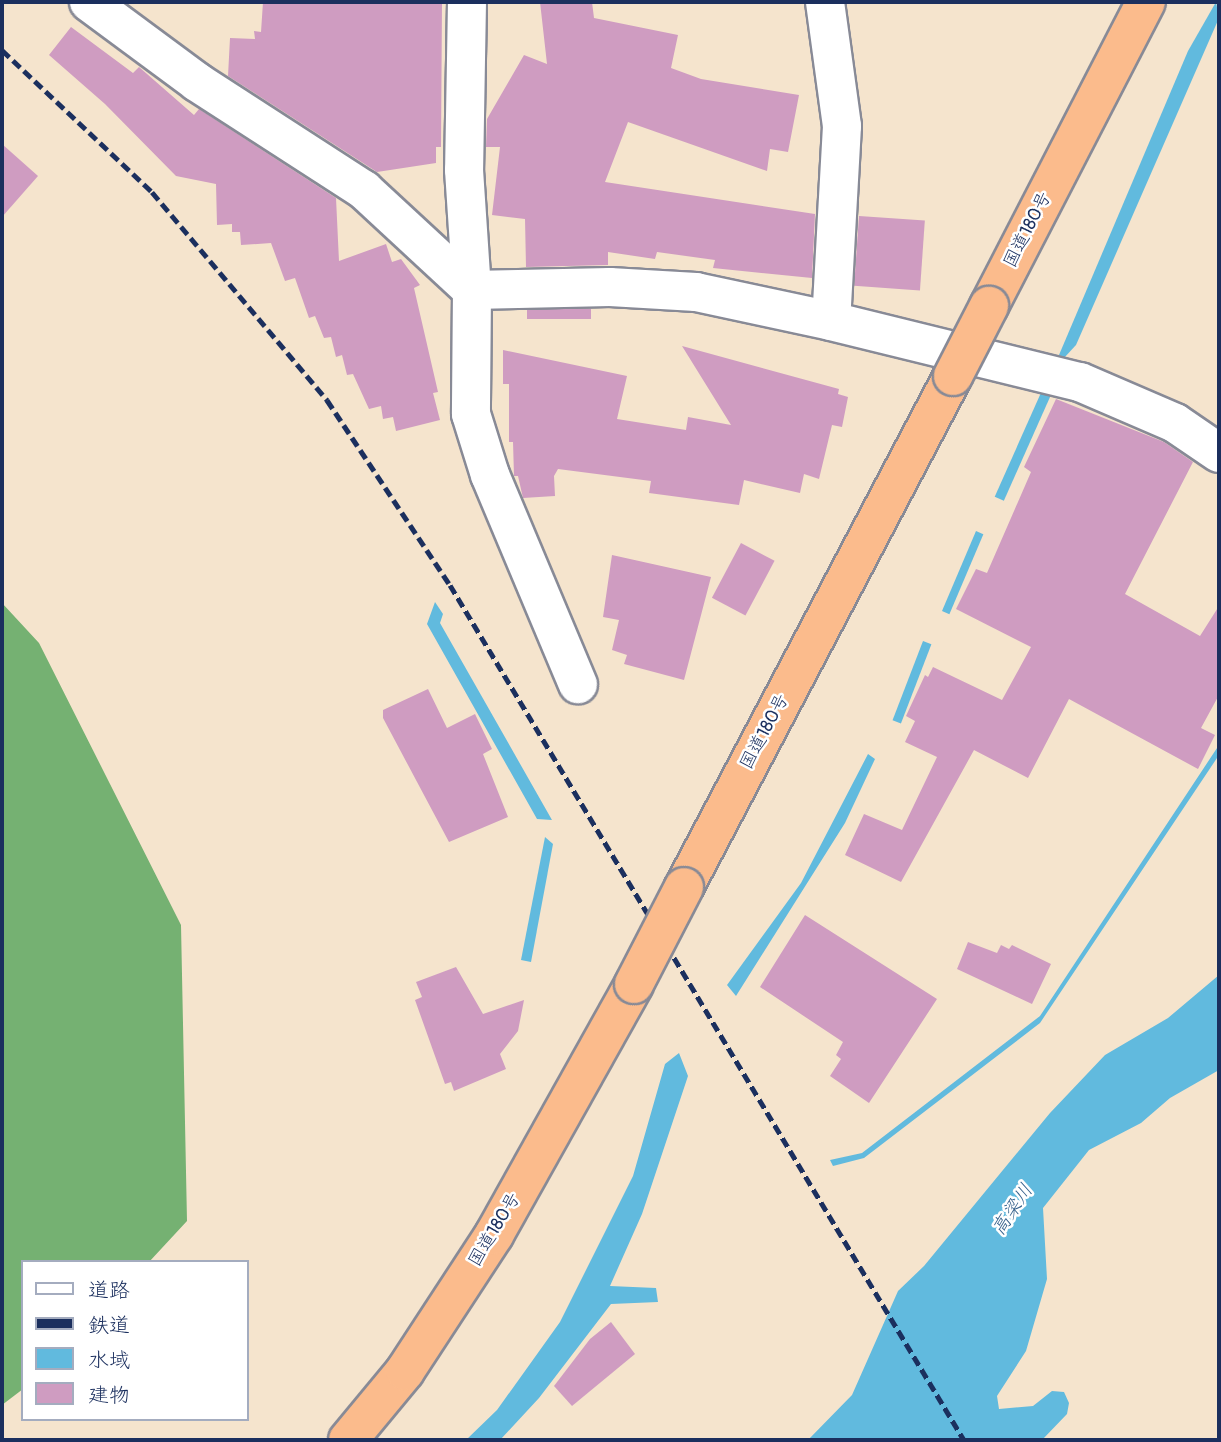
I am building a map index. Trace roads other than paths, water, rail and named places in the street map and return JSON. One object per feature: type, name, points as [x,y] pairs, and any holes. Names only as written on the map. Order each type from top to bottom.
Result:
[{"type":"highway","name":"国道180号","points":[[348,1440],[405,1371],[494,1235],[634,984],[1146,2]]},
{"type":"street","points":[[89,2],[197,82],[364,190],[472,290],[610,287],[696,292],[831,321],[1080,382],[1175,423],[1219,453]]},
{"type":"street","points":[[467,2],[464,170],[472,290],[471,414],[490,475],[578,684]]},
{"type":"street","points":[[825,2],[842,126],[831,321]]},
{"type":"water","points":[[1216,2],[1219,18],[1076,345],[1064,358],[1059,355],[1188,51]]},
{"type":"water","points":[[1048,377],[1057,381],[1004,501],[995,497]]},
{"type":"water","points":[[976,531],[983,534],[949,614],[942,611]]},
{"type":"water","points":[[435,602],[443,614],[440,623],[552,820],[537,819],[427,624]]},
{"type":"water","points":[[923,641],[931,644],[901,724],[893,720]]},
{"type":"water","points":[[1219,745],[1219,755],[1040,1023],[864,1158],[833,1166],[830,1160],[862,1153],[1040,1016]]},
{"type":"water","points":[[868,754],[875,759],[845,823],[736,996],[727,985],[801,883]]},
{"type":"water","points":[[545,837],[553,844],[531,962],[521,960]]},
{"type":"water","name":"高梁川","points":[[1219,975],[1219,1070],[1170,1098],[1141,1123],[1089,1150],[1043,1208],[1047,1279],[1026,1351],[997,1396],[999,1409],[1033,1406],[1052,1391],[1064,1392],[1069,1403],[1067,1414],[1042,1440],[808,1440],[852,1395],[898,1291],[924,1266],[1050,1113],[1105,1055],[1168,1018]]},
{"type":"water","points":[[679,1053],[688,1076],[642,1214],[610,1286],[656,1288],[658,1302],[611,1304],[539,1398],[500,1440],[466,1440],[497,1410],[560,1322],[633,1176],[665,1064]]},
{"type":"railway","points":[[2,50],[152,192],[327,400],[450,585],[964,1440]]}]
